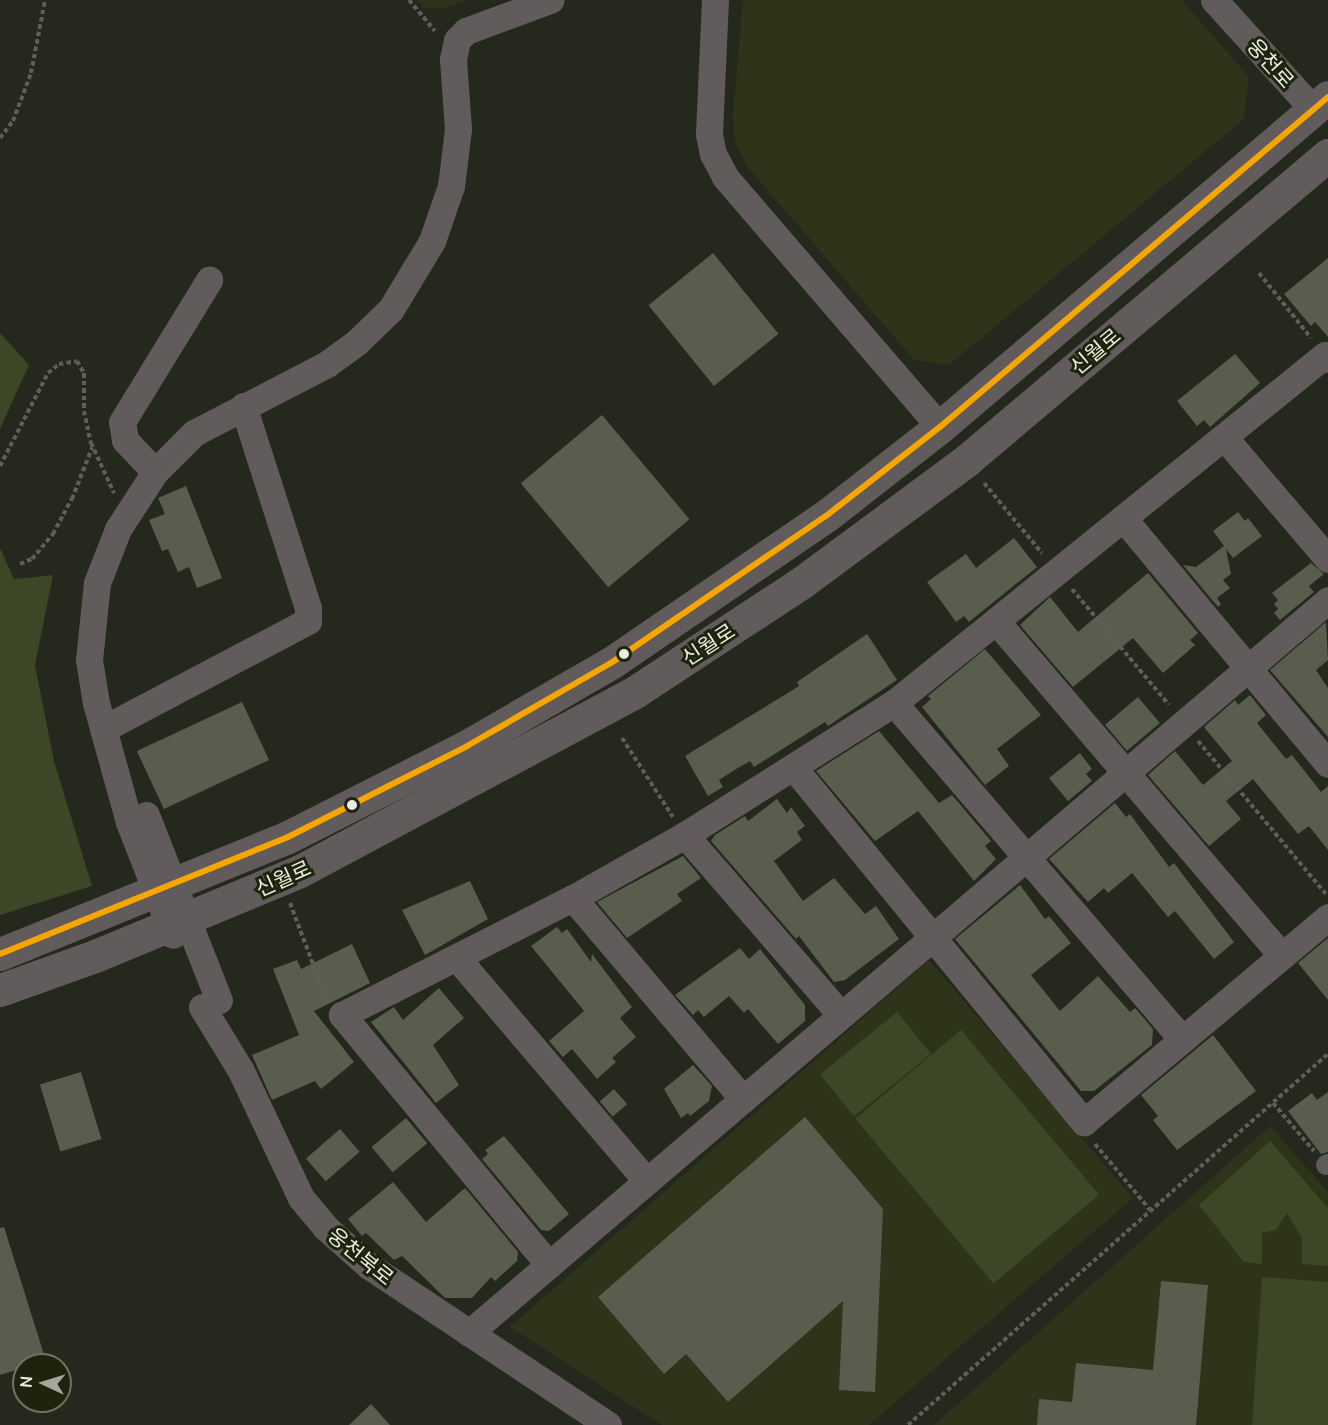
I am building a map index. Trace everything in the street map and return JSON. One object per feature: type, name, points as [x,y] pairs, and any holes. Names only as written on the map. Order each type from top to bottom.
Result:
[{"type":"street","points":[[454,46],[466,31],[550,0]]},
{"type":"street","points":[[715,0],[709,134],[713,154],[725,177],[940,427]]},
{"type":"street","name":"웅천로","points":[[1214,0],[1323,111]]},
{"type":"street","name":"웅천북로","points":[[454,46],[457,157],[443,215],[419,267],[391,309],[348,350],[194,433],[155,472],[125,516],[100,571],[90,620],[91,680],[112,757],[210,1003],[301,1198],[316,1218],[369,1266],[608,1425]]},
{"type":"street","name":"신월로","points":[[0,954],[288,837],[467,746],[611,663],[826,516],[940,427],[1323,111]]},
{"type":"street","name":"신월로","points":[[0,990],[105,952],[300,871],[636,692],[801,583],[967,460],[1328,155]]},
{"type":"street","points":[[155,472],[125,440],[122,422],[209,280]]},
{"type":"street","points":[[549,1265],[342,1014],[573,898],[685,835],[894,703],[1326,357]]},
{"type":"street","points":[[103,729],[308,621],[308,608],[243,406]]},
{"type":"street","points":[[1224,437],[1328,559]]},
{"type":"street","points":[[1123,518],[1328,764]]},
{"type":"street","points":[[470,1333],[1328,600]]},
{"type":"street","points":[[996,621],[1282,956]]},
{"type":"street","points":[[894,703],[1182,1040]]},
{"type":"street","points":[[794,768],[1084,1122],[1328,917]]},
{"type":"street","points":[[685,835],[841,1015]]},
{"type":"street","points":[[573,898],[743,1099]]},
{"type":"street","points":[[457,958],[647,1181]]},
{"type":"path","points":[[0,138],[13,121],[31,73],[45,0]]},
{"type":"path","points":[[409,0],[426,23],[454,46]]},
{"type":"path","points":[[1258,273],[1326,357]]},
{"type":"path","points":[[0,466],[48,373],[69,361],[78,362],[84,372],[84,411],[92,447],[125,516]]},
{"type":"path","points":[[20,564],[33,559],[46,545],[72,499],[92,447]]},
{"type":"path","points":[[984,483],[1057,571]]},
{"type":"path","points":[[622,738],[685,835]]},
{"type":"path","points":[[290,903],[323,994],[342,1014]]},
{"type":"path","points":[[908,1425],[1328,1054]]},
{"type":"path","points":[[1273,1103],[1327,1164]]},
{"type":"path","points":[[1084,1122],[1090,1138],[1151,1210]]},
{"type":"shaded area","points":[[418,0],[467,0],[442,9],[423,8]]},
{"type":"shaded area","points":[[743,0],[1182,0],[1249,77],[1244,119],[949,365],[914,360],[746,165],[735,142],[733,113]]},
{"type":"shaded area","points":[[0,333],[29,365],[0,429]]},
{"type":"shaded area","points":[[0,548],[14,579],[53,575],[35,665],[54,761],[92,886],[0,915]]},
{"type":"shaded area","points":[[929,960],[1133,1198],[869,1425],[662,1425],[510,1327]]},
{"type":"shaded area","points":[[897,1012],[931,1054],[854,1116],[820,1074]]},
{"type":"shaded area","points":[[961,1030],[1099,1195],[993,1283],[855,1119]]},
{"type":"shaded area","points":[[1270,1126],[1328,1192],[1328,1425],[934,1425]]},
{"type":"shaded area","points":[[1270,1141],[1328,1208],[1328,1266],[1302,1264],[1302,1238],[1287,1213],[1276,1230],[1262,1233],[1262,1264],[1244,1262],[1199,1205]]},
{"type":"shaded area","points":[[1262,1277],[1328,1282],[1328,1425],[1252,1425]]},
{"type":"building","points":[[713,253],[778,334],[714,386],[648,305]]},
{"type":"building","points":[[1328,258],[1328,337],[1315,322],[1311,326],[1284,294]]},
{"type":"building","points":[[1235,354],[1260,383],[1210,427],[1204,420],[1197,426],[1177,401]]},
{"type":"building","points":[[602,415],[689,519],[608,587],[521,483]]},
{"type":"building","points":[[186,486],[222,578],[197,588],[189,567],[178,572],[168,549],[162,551],[149,520],[165,514],[158,498]]},
{"type":"building","points":[[1238,512],[1245,521],[1248,518],[1262,536],[1233,558],[1226,549],[1231,574],[1223,580],[1230,588],[1217,598],[1221,604],[1218,607],[1183,565],[1196,567],[1224,546],[1213,531]]},
{"type":"building","points":[[1014,538],[1037,567],[969,622],[964,616],[956,622],[927,582],[966,554],[976,568]]},
{"type":"building","points":[[1311,563],[1324,574],[1309,586],[1314,592],[1280,620],[1274,613],[1278,609],[1274,604],[1278,600],[1272,593]]},
{"type":"building","points":[[1148,573],[1198,633],[1190,640],[1195,645],[1163,673],[1133,638],[1073,687],[1020,625],[1050,597],[1078,632]]},
{"type":"building","points":[[1326,622],[1328,660],[1316,670],[1328,688],[1328,737],[1270,670]]},
{"type":"building","points":[[867,634],[897,680],[828,726],[825,722],[754,767],[750,761],[736,769],[719,780],[723,787],[708,796],[685,756],[799,686],[797,682]]},
{"type":"building","points":[[985,649],[1041,715],[997,749],[1009,766],[985,785],[922,707],[931,699],[928,696]]},
{"type":"building","points":[[1250,695],[1266,715],[1257,723],[1286,759],[1292,755],[1321,792],[1328,786],[1328,850],[1309,826],[1298,834],[1253,779],[1226,801],[1241,819],[1209,846],[1148,775],[1175,751],[1203,785],[1232,761],[1204,727],[1235,700],[1238,705]]},
{"type":"building","points":[[1138,697],[1160,723],[1127,751],[1105,725]]},
{"type":"building","points":[[242,702],[269,760],[164,809],[137,751]]},
{"type":"building","points":[[879,731],[939,803],[952,795],[991,841],[985,846],[996,859],[974,881],[918,811],[875,841],[816,771]]},
{"type":"building","points":[[1080,753],[1092,769],[1086,774],[1092,781],[1068,801],[1049,778]]},
{"type":"building","points":[[777,799],[787,813],[791,807],[805,826],[797,832],[802,840],[774,861],[803,901],[834,878],[865,914],[876,906],[899,939],[845,980],[834,982],[799,936],[796,939],[711,841],[715,835],[745,816],[748,821]]},
{"type":"building","points":[[1115,803],[1126,817],[1130,814],[1169,867],[1174,863],[1234,942],[1214,959],[1175,911],[1168,917],[1132,873],[1108,893],[1104,888],[1088,902],[1049,859]]},
{"type":"building","points":[[683,856],[701,878],[677,894],[682,901],[627,938],[597,902]]},
{"type":"building","points":[[470,881],[488,919],[425,955],[402,910]]},
{"type":"building","points":[[1020,885],[1045,919],[1049,916],[1071,943],[1031,975],[1060,1011],[1098,976],[1130,1012],[1135,1008],[1153,1029],[1152,1045],[1094,1091],[1081,1091],[955,939]]},
{"type":"building","points":[[557,927],[562,933],[567,929],[591,962],[592,954],[632,1007],[620,1018],[636,1037],[612,1058],[616,1062],[597,1079],[572,1049],[563,1057],[549,1041],[584,1011],[531,946]]},
{"type":"building","points":[[1328,938],[1328,1000],[1298,963]]},
{"type":"building","points":[[352,944],[370,983],[314,1011],[354,1062],[321,1089],[315,1081],[272,1100],[252,1055],[299,1035],[273,969],[297,960],[301,969]]},
{"type":"building","points":[[740,948],[749,959],[760,949],[805,1005],[805,1021],[778,1044],[748,1009],[744,1013],[729,996],[704,1017],[698,1010],[693,1015],[675,995]]},
{"type":"building","points":[[439,988],[464,1018],[433,1045],[459,1085],[436,1103],[371,1022],[394,1007],[403,1020]]},
{"type":"building","points":[[1213,1035],[1256,1091],[1177,1150],[1153,1120],[1158,1116],[1141,1095]]},
{"type":"building","points":[[693,1065],[712,1086],[709,1101],[690,1116],[688,1113],[681,1118],[664,1089]]},
{"type":"building","points":[[81,1072],[101,1139],[60,1152],[40,1085]]},
{"type":"building","points":[[614,1089],[627,1104],[613,1117],[600,1101]]},
{"type":"building","points":[[1328,1092],[1328,1152],[1321,1154],[1288,1111],[1312,1093],[1317,1100]]},
{"type":"building","points":[[805,1117],[883,1209],[875,1392],[839,1390],[843,1301],[728,1402],[686,1354],[664,1374],[598,1297]]},
{"type":"building","points":[[406,1118],[427,1143],[393,1172],[372,1147]]},
{"type":"building","points":[[340,1129],[360,1152],[326,1181],[306,1159]]},
{"type":"building","points":[[504,1136],[569,1214],[549,1231],[541,1230],[482,1159],[488,1154],[485,1150]]},
{"type":"building","points":[[393,1182],[426,1222],[465,1188],[518,1252],[517,1261],[495,1281],[491,1277],[472,1298],[445,1298],[402,1256],[394,1260],[366,1233],[362,1236],[348,1219]]},
{"type":"building","points":[[4,1227],[43,1353],[12,1353],[12,1371],[0,1375],[0,1228]]},
{"type":"building","points":[[1161,1281],[1208,1285],[1196,1425],[1037,1425],[1039,1399],[1072,1402],[1076,1363],[1153,1370]]},
{"type":"building","points":[[371,1404],[390,1425],[349,1425]]},
{"type":"transit line","points":[[0,954],[288,837],[467,746],[611,663],[826,516],[940,427],[1328,97]]}]
